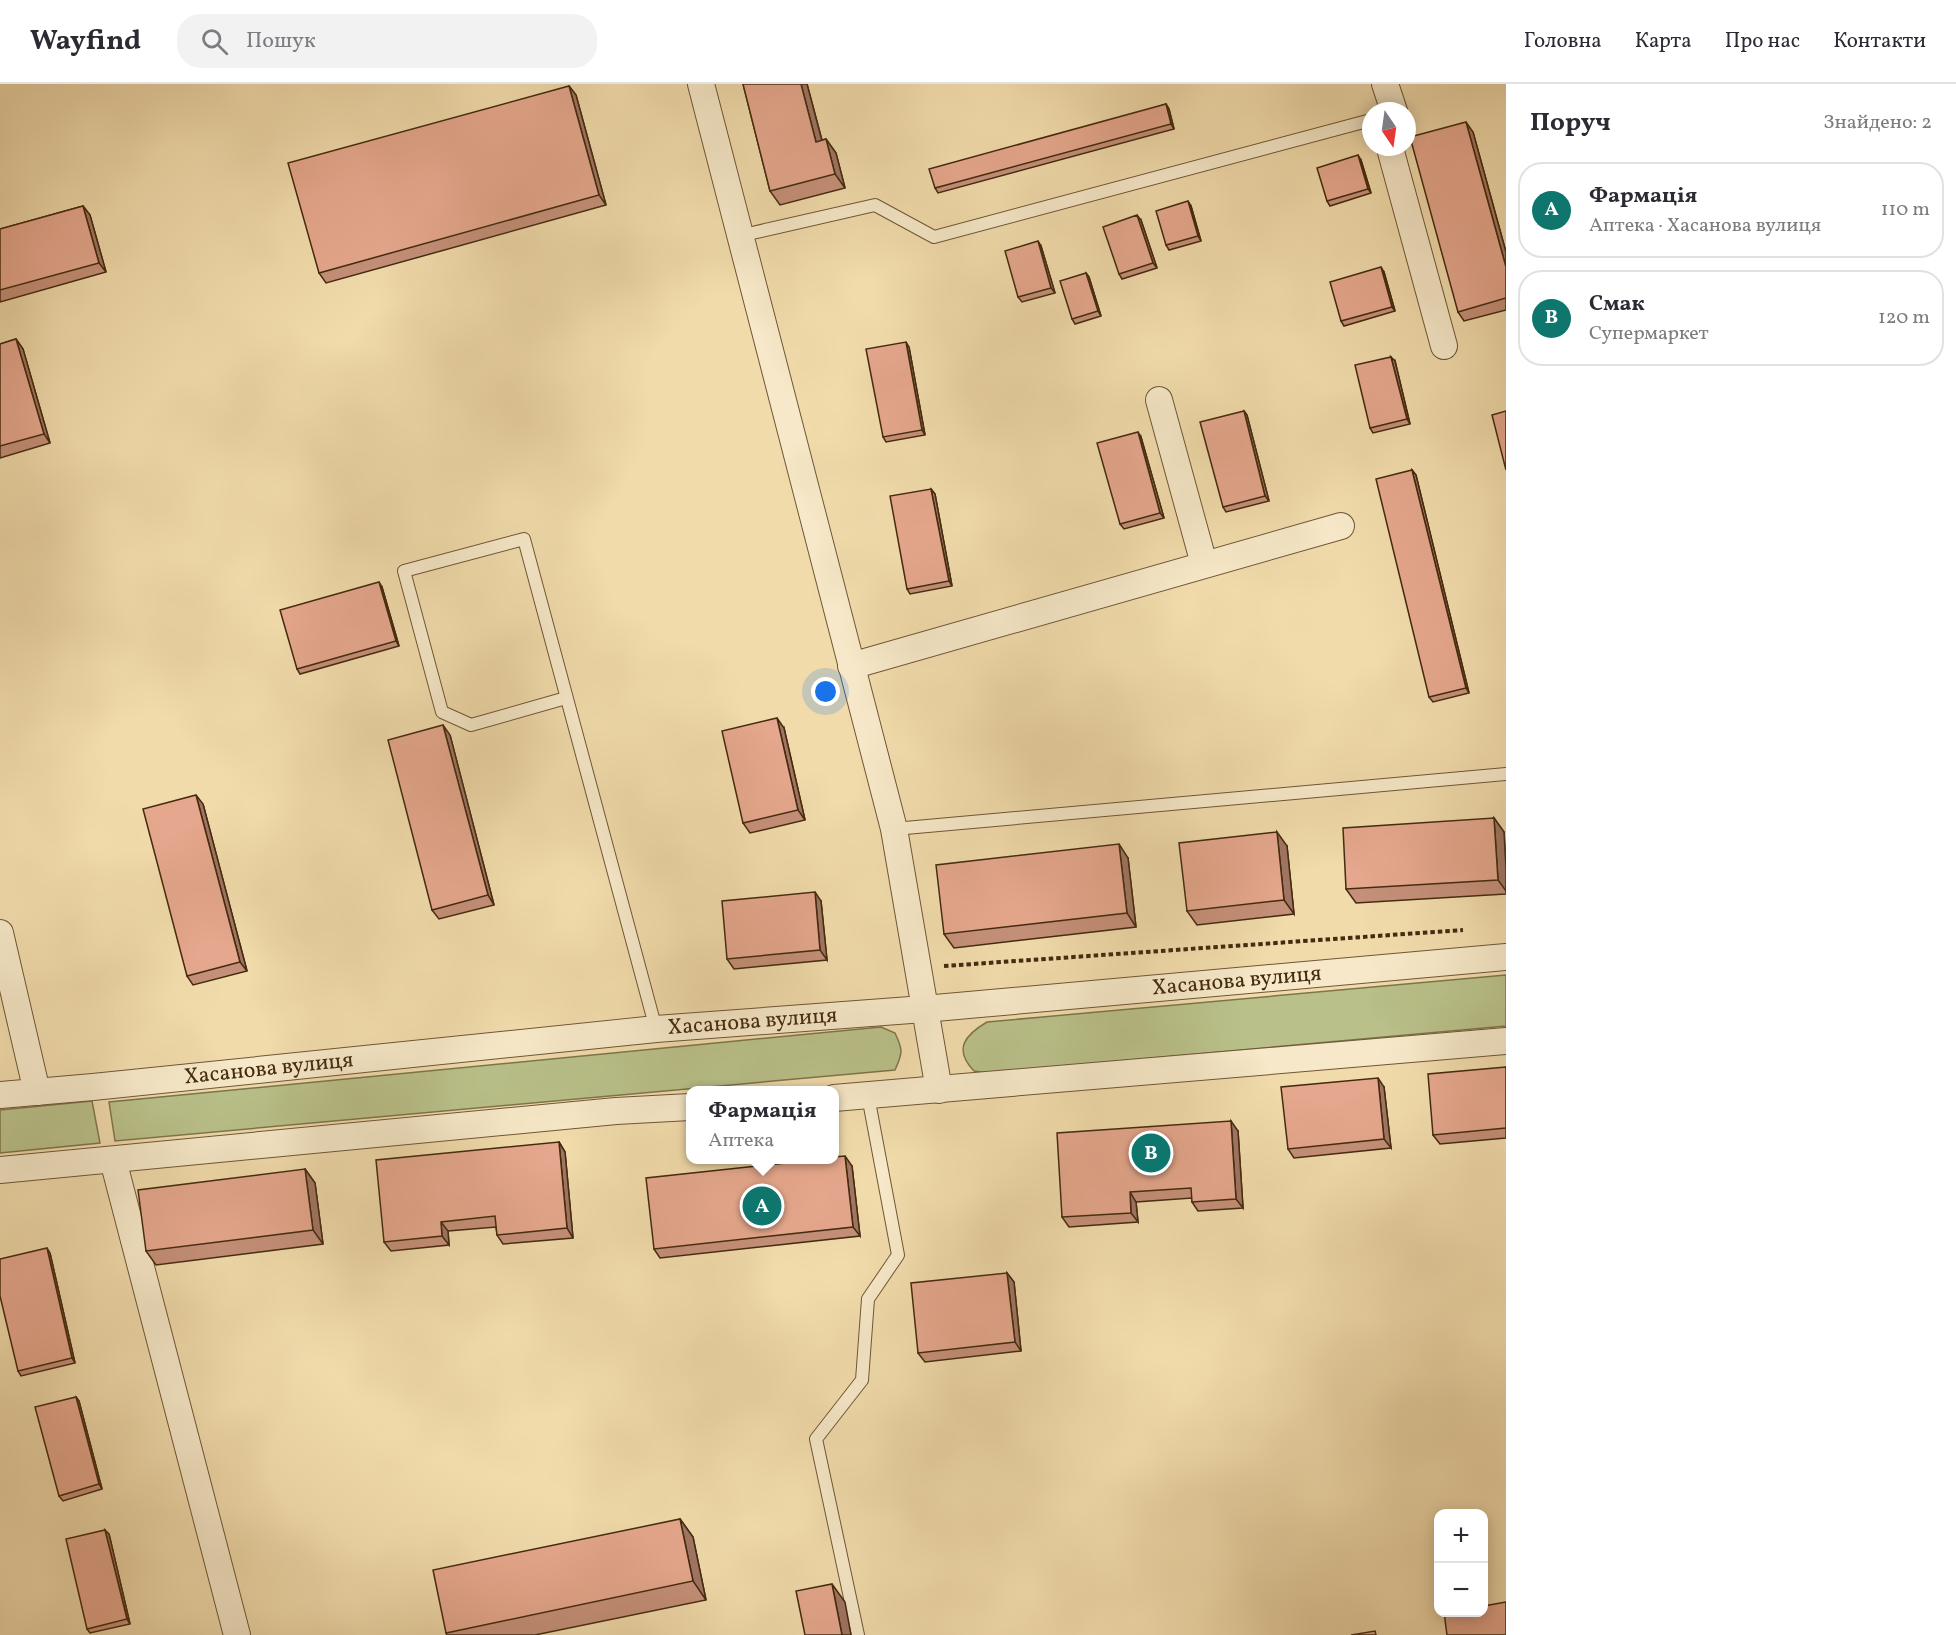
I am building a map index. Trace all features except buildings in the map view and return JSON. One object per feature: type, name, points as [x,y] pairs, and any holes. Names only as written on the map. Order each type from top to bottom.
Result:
[{"type":"street","points":[[701,84],[894,829],[939,1090]]},
{"type":"street","points":[[1385,84],[1391,102]]},
{"type":"street","points":[[1393,156],[1444,346]]},
{"type":"street","points":[[1160,400],[1204,564]]},
{"type":"street","points":[[851,666],[1341,526]]},
{"type":"street","points":[[1,943],[37,1092]]},
{"type":"street","name":"Хасанова вулиця","points":[[0,1095],[656,1029],[924,1009],[1506,957]]},
{"type":"street","points":[[839,1098],[1506,1041]]},
{"type":"street","points":[[0,1170],[604,1112],[686,1107]]},
{"type":"street","points":[[113,1160],[237,1635]]},
{"type":"lane","points":[[739,236],[875,205],[934,237],[1362,122]]},
{"type":"lane","points":[[566,698],[471,725],[442,712],[404,571],[524,539],[656,1029]]},
{"type":"lane","points":[[894,829],[1506,774]]},
{"type":"lane","points":[[858,1635],[816,1438],[862,1380],[868,1299],[898,1255],[868,1096]]},
{"type":"path","points":[[919,967],[1471,929]]},
{"type":"green space","points":[[1506,975],[1506,1026],[987,1073],[974,1071],[964,1056],[963,1049],[968,1037],[987,1022]]},
{"type":"green space","points":[[881,1027],[895,1033],[901,1051],[895,1070],[719,1086],[686,1086],[686,1089],[115,1141],[109,1102]]},
{"type":"green space","points":[[92,1101],[100,1143],[0,1153],[0,1110]]},
{"type":"place","name":"Смак","points":[[1151,1153]]},
{"type":"place","name":"Фармація","points":[[762,1206]]}]
